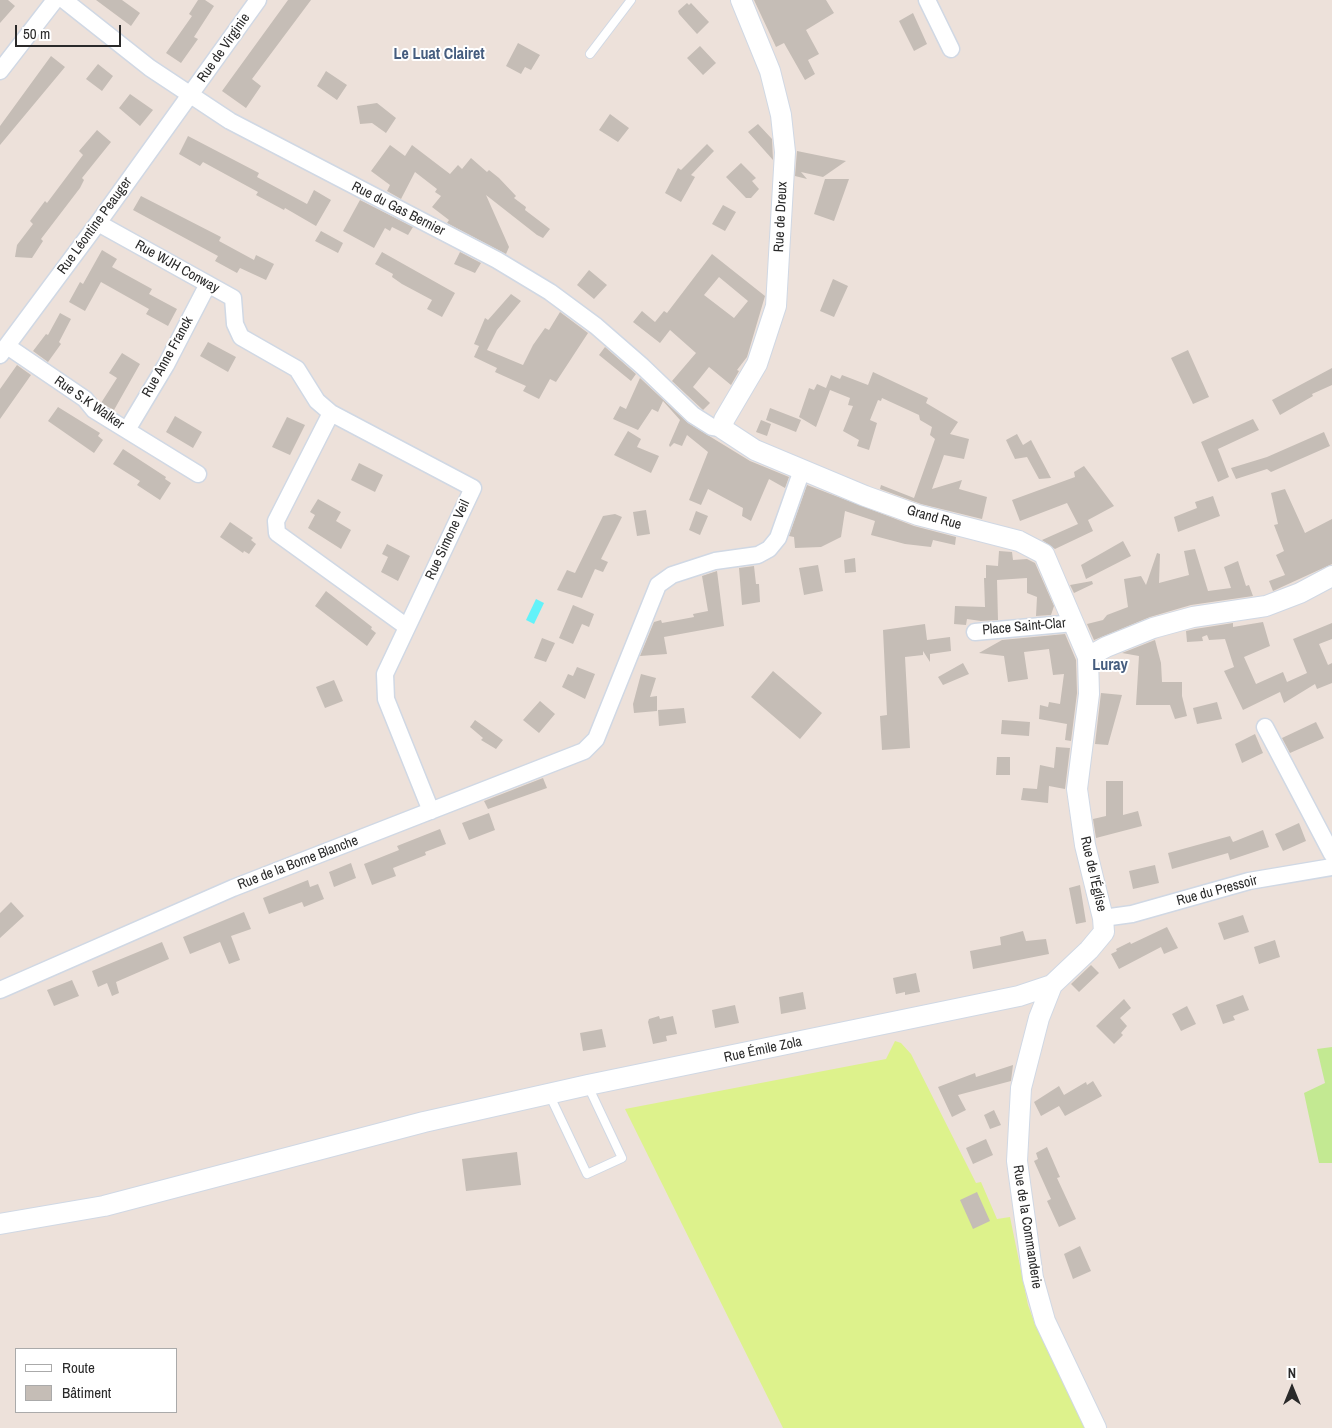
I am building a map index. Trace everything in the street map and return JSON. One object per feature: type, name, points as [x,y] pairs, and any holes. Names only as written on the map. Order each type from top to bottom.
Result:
[{"type":"street","points":[[0,70],[55,0]]},
{"type":"street","name":"Rue du Gas Bernier","points":[[64,0],[150,68],[230,121],[497,260],[550,292],[596,326],[642,366],[693,415],[712,426],[723,429]]},
{"type":"street","name":"Rue de Virginie","points":[[190,96],[258,0]]},
{"type":"street","name":"Rue de Dreux","points":[[723,429],[724,420],[756,364],[776,306],[785,152],[781,115],[770,71],[741,0]]},
{"type":"street","points":[[927,0],[951,49]]},
{"type":"street","name":"Rue Léontine Peauger","points":[[3,351],[190,96]]},
{"type":"street","name":"Rue WJH Conway","points":[[98,223],[232,298],[235,324]]},
{"type":"street","name":"Rue Anne Franck","points":[[127,430],[166,365],[208,284]]},
{"type":"street","name":"Rue Simone Veil","points":[[235,324],[241,337],[297,369],[317,401],[331,414],[473,488],[385,674],[386,699],[431,811]]},
{"type":"street","name":"Rue S.K Walker","points":[[3,351],[85,399],[94,410],[198,474]]},
{"type":"street","points":[[331,414],[276,520],[278,533],[407,627]]},
{"type":"street","name":"Grand Rue","points":[[723,429],[755,450],[802,470],[918,515],[1019,541],[1044,554],[1088,657]]},
{"type":"street","name":"Rue de la Borne Blanche","points":[[0,990],[233,888],[584,751],[596,739],[658,585],[672,575],[715,561],[758,555],[769,549],[778,538],[802,470]]},
{"type":"street","points":[[1088,657],[1153,628],[1193,617],[1266,606],[1300,593],[1332,576]]},
{"type":"street","name":"Place Saint-Clar","points":[[975,632],[1074,623]]},
{"type":"street","name":"Rue de l'Église","points":[[939,1014],[1019,996],[1052,985],[1089,950],[1104,932],[1103,918],[1085,845],[1077,789],[1089,694],[1088,657]]},
{"type":"street","points":[[1265,727],[1332,854]]},
{"type":"street","name":"Rue du Pressoir","points":[[1103,918],[1132,914],[1249,881],[1332,867]]},
{"type":"street","name":"Rue de la Commanderie","points":[[1052,985],[1039,1018],[1021,1088],[1016,1161],[1033,1278],[1045,1321],[1070,1378],[1096,1428]]},
{"type":"street","name":"Rue Émile Zola","points":[[0,1224],[104,1206],[424,1122],[588,1085],[939,1014]]},
{"type":"lane","points":[[590,54],[631,0]]},
{"type":"lane","points":[[549,1094],[587,1174],[622,1158],[588,1085]]},
{"type":"green space","points":[[895,1041],[901,1043],[911,1054],[976,1183],[981,1182],[997,1219],[1010,1217],[1028,1305],[1035,1324],[1086,1428],[783,1428],[625,1109],[886,1059]]},
{"type":"green space","points":[[1332,1047],[1332,1163],[1319,1163],[1304,1093],[1325,1083],[1317,1049]]},
{"type":"water","points":[[536,599],[544,603],[534,624],[526,620]]},
{"type":"building","points":[[0,0],[8,0],[15,6],[0,23]]},
{"type":"building","points":[[96,0],[122,0],[140,13],[131,26]]},
{"type":"building","points":[[198,0],[205,0],[214,6],[194,37],[198,39],[181,63],[166,53],[192,16],[189,14]]},
{"type":"building","points":[[288,0],[311,0],[252,79],[261,86],[246,108],[222,91]]},
{"type":"building","points":[[754,0],[826,0],[834,13],[806,30],[819,54],[808,60],[815,74],[805,80],[784,43],[776,47]]},
{"type":"building","points":[[687,3],[689,5],[691,3],[709,22],[697,34],[678,11]]},
{"type":"building","points":[[913,13],[927,44],[914,51],[899,21]]},
{"type":"building","points":[[518,43],[540,55],[531,70],[525,67],[521,74],[506,66]]},
{"type":"building","points":[[700,46],[716,63],[703,75],[687,58]]},
{"type":"building","points":[[51,56],[65,67],[0,145],[0,126]]},
{"type":"building","points":[[98,64],[113,76],[102,91],[86,79]]},
{"type":"building","points":[[326,71],[347,85],[337,100],[317,86]]},
{"type":"building","points":[[130,94],[153,110],[140,126],[119,108]]},
{"type":"building","points":[[377,103],[396,118],[386,133],[372,123],[360,124],[357,106]]},
{"type":"building","points":[[610,114],[629,128],[618,142],[599,130]]},
{"type":"building","points":[[758,124],[772,139],[773,160],[748,132]]},
{"type":"building","points":[[97,130],[111,142],[82,178],[84,180],[80,188],[41,239],[43,241],[32,258],[15,257],[17,245],[33,224],[30,221],[45,201],[47,203],[83,155],[79,151]]},
{"type":"building","points":[[188,136],[259,173],[257,177],[307,204],[314,190],[331,200],[316,226],[285,208],[284,210],[256,195],[258,192],[203,162],[200,166],[179,154]]},
{"type":"building","points":[[707,144],[714,151],[691,175],[695,177],[681,202],[665,193],[678,168],[681,170]]},
{"type":"building","points":[[390,145],[405,156],[412,145],[450,174],[458,165],[462,169],[471,158],[487,172],[489,170],[499,178],[516,196],[514,198],[526,207],[525,210],[550,229],[543,238],[537,235],[486,195],[509,247],[506,254],[447,223],[449,220],[432,207],[441,196],[435,192],[437,189],[415,172],[401,199],[387,191],[390,185],[371,171]]},
{"type":"building","points":[[797,151],[846,161],[823,177],[801,172],[807,179],[795,176]]},
{"type":"building","points":[[741,163],[756,178],[752,181],[759,189],[751,198],[746,198],[726,177]]},
{"type":"building","points":[[825,179],[849,179],[834,221],[814,214]]},
{"type":"building","points":[[141,196],[221,237],[219,241],[254,260],[256,255],[274,264],[266,280],[240,268],[237,273],[215,261],[218,256],[133,210]]},
{"type":"building","points":[[360,200],[413,227],[408,235],[392,227],[390,231],[385,228],[374,248],[343,231]]},
{"type":"building","points":[[723,205],[736,212],[725,231],[712,224]]},
{"type":"building","points":[[321,231],[343,243],[338,253],[315,241]]},
{"type":"building","points":[[102,250],[117,259],[112,267],[152,289],[149,294],[177,309],[168,326],[146,314],[149,309],[101,282],[85,311],[69,302],[80,282],[83,284]]},
{"type":"building","points":[[382,252],[455,293],[442,317],[427,309],[432,300],[402,284],[392,277],[393,274],[375,264]]},
{"type":"building","points":[[460,252],[481,263],[475,273],[454,264]]},
{"type":"building","points":[[712,254],[765,296],[747,357],[737,370],[739,371],[731,385],[709,367],[693,387],[710,403],[703,410],[672,381],[696,353],[670,330],[660,343],[633,322],[642,311],[655,322],[664,311],[667,313]],"holes":[[[719,277],[748,301],[734,318],[704,295]]]},
{"type":"building","points":[[589,270],[607,285],[594,299],[577,285]]},
{"type":"building","points":[[833,279],[848,286],[834,317],[820,311]]},
{"type":"building","points":[[511,294],[521,301],[497,330],[487,350],[523,365],[533,345],[545,328],[549,330],[560,312],[588,333],[556,382],[550,379],[539,399],[523,391],[526,386],[495,372],[497,368],[474,357],[479,346],[474,344],[485,318],[488,320]]},
{"type":"building","points":[[60,313],[71,319],[59,342],[61,344],[48,362],[33,351],[46,334],[48,335]]},
{"type":"building","points":[[208,342],[236,357],[228,372],[200,356]]},
{"type":"building","points":[[605,347],[636,374],[631,381],[599,355]]},
{"type":"building","points":[[1188,350],[1209,397],[1193,404],[1171,358]]},
{"type":"building","points":[[122,353],[140,364],[114,410],[101,403],[117,378],[109,373]]},
{"type":"building","points":[[17,365],[31,375],[0,419],[0,389]]},
{"type":"building","points":[[1332,368],[1332,385],[1312,394],[1313,396],[1280,415],[1272,400]]},
{"type":"building","points":[[873,372],[928,398],[926,403],[958,422],[950,434],[969,439],[964,459],[944,455],[932,489],[962,480],[959,489],[987,497],[982,519],[921,504],[880,489],[881,485],[914,498],[935,439],[930,435],[932,427],[920,420],[919,415],[882,398],[881,401],[878,400],[870,420],[877,423],[869,450],[857,446],[859,440],[843,431],[853,406],[848,405],[850,398],[830,390],[816,427],[799,417],[809,388],[814,390],[817,384],[826,388],[831,375],[840,379],[842,375],[868,385]]},
{"type":"building","points":[[640,378],[688,423],[750,461],[789,477],[785,488],[769,479],[751,521],[742,516],[743,508],[708,489],[701,505],[689,500],[708,452],[687,435],[682,446],[674,443],[670,447],[669,445],[680,420],[663,401],[658,412],[652,409],[638,430],[613,419],[620,406],[626,409]]},
{"type":"building","points":[[58,407],[100,433],[98,436],[103,440],[94,453],[48,421]]},
{"type":"building","points":[[770,408],[801,420],[796,432],[766,420]]},
{"type":"building","points":[[175,416],[202,432],[193,448],[166,432]]},
{"type":"building","points":[[287,417],[305,425],[290,455],[272,447]]},
{"type":"building","points":[[1253,419],[1259,430],[1218,449],[1229,477],[1218,482],[1201,442]]},
{"type":"building","points":[[761,420],[771,424],[767,436],[756,432]]},
{"type":"building","points":[[628,431],[641,439],[637,447],[659,456],[651,473],[614,455]]},
{"type":"building","points":[[1324,432],[1330,446],[1271,472],[1267,469],[1236,479],[1231,468],[1267,457]]},
{"type":"building","points":[[1017,434],[1023,445],[1031,440],[1051,478],[1039,479],[1027,457],[1015,459],[1006,440]]},
{"type":"building","points":[[123,449],[166,477],[165,479],[171,483],[160,500],[137,485],[140,481],[113,464]]},
{"type":"building","points":[[359,463],[383,475],[375,492],[351,480]]},
{"type":"building","points":[[1084,466],[1114,506],[1088,520],[1093,531],[1055,549],[1042,540],[1078,524],[1067,503],[1020,521],[1012,500],[1075,477],[1074,472]]},
{"type":"building","points":[[807,485],[914,526],[956,537],[955,545],[933,540],[931,547],[905,544],[871,535],[875,521],[845,511],[841,537],[821,547],[795,548],[794,537],[789,536]]},
{"type":"building","points":[[1285,489],[1305,533],[1332,519],[1332,564],[1273,591],[1269,581],[1285,575],[1276,555],[1284,551],[1274,525],[1278,524],[1271,493]]},
{"type":"building","points":[[1213,496],[1220,516],[1178,532],[1174,517],[1197,508],[1195,502]]},
{"type":"building","points":[[318,499],[341,512],[336,521],[351,530],[341,549],[308,528],[315,515],[310,512]]},
{"type":"building","points":[[646,510],[650,534],[637,536],[633,512]]},
{"type":"building","points":[[696,511],[708,516],[700,535],[689,530]]},
{"type":"building","points":[[615,514],[622,517],[601,559],[608,562],[603,572],[595,569],[582,598],[557,590],[567,570],[575,573],[603,516]]},
{"type":"building","points":[[230,522],[253,538],[251,540],[256,544],[249,554],[244,551],[243,553],[220,537]]},
{"type":"building","points":[[1123,541],[1131,556],[1086,579],[1081,565]]},
{"type":"building","points":[[387,544],[410,556],[398,581],[381,572],[388,557],[382,554]]},
{"type":"building","points":[[1195,549],[1208,591],[1231,588],[1224,567],[1238,561],[1246,586],[1249,585],[1253,596],[1191,605],[1150,617],[1094,640],[1087,624],[1103,620],[1107,615],[1128,607],[1124,579],[1141,576],[1146,585],[1157,553],[1160,554],[1159,583],[1189,575],[1184,551]]},
{"type":"building","points":[[999,551],[1012,552],[1013,560],[1027,559],[1035,563],[1054,606],[1051,615],[1036,616],[1037,597],[1027,593],[1027,578],[997,580],[998,620],[981,621],[967,619],[966,625],[954,624],[955,606],[985,607],[984,578],[986,578],[986,565],[998,566]]},
{"type":"building","points":[[855,558],[856,572],[845,573],[844,560]]},
{"type":"building","points":[[818,565],[823,591],[804,595],[799,568]]},
{"type":"building","points":[[754,566],[756,584],[759,584],[760,602],[742,605],[739,568]]},
{"type":"building","points":[[717,571],[724,626],[664,637],[667,654],[640,656],[654,622],[661,620],[662,623],[694,617],[693,614],[708,611],[702,576]]},
{"type":"building","points":[[1092,581],[1093,584],[1074,593],[1070,585]]},
{"type":"building","points":[[326,591],[372,627],[371,629],[376,633],[367,646],[315,606]]},
{"type":"building","points":[[573,605],[594,614],[589,627],[582,624],[573,644],[559,638]]},
{"type":"building","points":[[1263,622],[1270,646],[1244,657],[1256,684],[1283,672],[1287,682],[1307,673],[1293,639],[1332,623],[1332,639],[1319,644],[1328,665],[1332,663],[1332,683],[1317,689],[1315,684],[1284,703],[1280,692],[1243,710],[1224,671],[1234,667],[1225,639],[1209,640],[1207,635],[1202,637],[1203,641],[1187,642],[1186,631],[1233,623],[1233,627]]},
{"type":"building","points":[[925,624],[927,640],[950,637],[951,651],[930,654],[930,662],[923,651],[923,655],[905,657],[910,748],[882,750],[880,716],[887,715],[883,630]]},
{"type":"building","points":[[1065,634],[1076,660],[1077,693],[1071,741],[1065,740],[1067,724],[1039,719],[1040,705],[1048,707],[1049,702],[1060,704],[1064,674],[1053,675],[1049,649],[1024,652],[1028,679],[1008,682],[1004,656],[979,653],[1002,640]]},
{"type":"building","points":[[542,638],[555,643],[546,662],[534,658]]},
{"type":"building","points":[[1155,640],[1161,663],[1162,682],[1182,682],[1182,696],[1187,716],[1175,719],[1170,705],[1136,705],[1139,656],[1122,653]]},
{"type":"building","points":[[963,663],[969,674],[943,685],[938,677]]},
{"type":"building","points":[[577,667],[595,674],[585,699],[562,687],[568,674],[573,676]]},
{"type":"building","points":[[773,671],[822,713],[800,739],[751,697]]},
{"type":"building","points":[[641,674],[656,678],[650,697],[657,696],[657,711],[634,713],[633,704]]},
{"type":"building","points":[[334,680],[343,701],[325,708],[316,687]]},
{"type":"building","points":[[1101,693],[1122,695],[1108,745],[1095,744]]},
{"type":"building","points":[[540,701],[555,714],[539,733],[523,720]]},
{"type":"building","points":[[1217,702],[1222,719],[1197,724],[1193,708]]},
{"type":"building","points":[[684,708],[686,723],[659,726],[658,710]]},
{"type":"building","points":[[475,720],[503,740],[496,749],[481,740],[483,738],[470,727]]},
{"type":"building","points":[[1002,720],[1030,722],[1029,736],[1001,734]]},
{"type":"building","points":[[1316,722],[1324,738],[1290,753],[1282,738]]},
{"type":"building","points":[[1255,734],[1263,753],[1242,763],[1235,744]]},
{"type":"building","points":[[1056,747],[1070,748],[1065,789],[1049,786],[1048,803],[1021,800],[1023,788],[1037,789],[1040,765],[1054,768]]},
{"type":"building","points":[[997,757],[1010,757],[1010,775],[996,775]]},
{"type":"building","points":[[543,778],[547,788],[488,809],[484,801]]},
{"type":"building","points":[[1106,781],[1123,781],[1123,815],[1138,811],[1142,826],[1096,838],[1093,819],[1106,816]]},
{"type":"building","points":[[489,813],[495,830],[469,840],[462,823]]},
{"type":"building","points":[[1299,823],[1306,841],[1283,851],[1275,834]]},
{"type":"building","points":[[440,829],[446,844],[425,852],[426,855],[393,868],[396,876],[372,885],[364,864],[399,850],[397,846]]},
{"type":"building","points":[[1263,830],[1269,847],[1230,860],[1228,853],[1172,869],[1168,853],[1230,836],[1233,842]]},
{"type":"building","points":[[351,863],[356,878],[334,887],[329,872]]},
{"type":"building","points":[[1155,865],[1159,883],[1133,889],[1129,871]]},
{"type":"building","points":[[308,880],[310,887],[318,884],[324,899],[304,907],[302,902],[269,914],[263,898]]},
{"type":"building","points":[[1080,885],[1086,922],[1076,924],[1069,888]]},
{"type":"building","points":[[11,902],[24,916],[0,938],[0,913]]},
{"type":"building","points":[[244,912],[251,929],[231,936],[240,960],[229,964],[220,942],[190,954],[183,937]]},
{"type":"building","points":[[1243,915],[1249,932],[1224,940],[1218,923]]},
{"type":"building","points":[[1167,927],[1178,948],[1164,954],[1161,947],[1119,969],[1111,954],[1117,951],[1116,949]]},
{"type":"building","points":[[1023,931],[1026,941],[1046,939],[1049,954],[973,969],[970,951],[1001,945],[1000,937]]},
{"type":"building","points":[[1275,940],[1280,957],[1259,964],[1254,947]]},
{"type":"building","points":[[162,942],[169,959],[116,982],[119,993],[112,996],[107,983],[98,987],[92,971]]},
{"type":"building","points":[[1091,965],[1099,973],[1079,992],[1071,984]]},
{"type":"building","points":[[916,973],[920,992],[905,995],[905,992],[896,994],[893,978]]},
{"type":"building","points":[[72,980],[79,996],[54,1006],[47,990]]},
{"type":"building","points":[[803,992],[806,1009],[781,1014],[779,997]]},
{"type":"building","points":[[1243,995],[1249,1010],[1233,1016],[1235,1020],[1223,1024],[1216,1005]]},
{"type":"building","points":[[1124,999],[1131,1008],[1120,1018],[1127,1026],[1121,1033],[1123,1035],[1114,1044],[1096,1026]]},
{"type":"building","points":[[735,1005],[739,1023],[715,1028],[712,1010]]},
{"type":"building","points":[[1187,1006],[1196,1024],[1181,1031],[1172,1014]]},
{"type":"building","points":[[659,1016],[660,1019],[673,1016],[677,1034],[666,1036],[667,1041],[653,1044],[648,1022],[649,1019]]},
{"type":"building","points":[[602,1029],[606,1047],[583,1051],[580,1033]]},
{"type":"building","points":[[1013,1065],[1011,1081],[958,1095],[966,1110],[952,1117],[938,1087],[975,1073],[976,1077]]},
{"type":"building","points":[[1093,1081],[1102,1096],[1065,1116],[1059,1106],[1041,1116],[1034,1102],[1059,1086],[1064,1095],[1086,1082],[1087,1085]]},
{"type":"building","points":[[994,1110],[1001,1125],[990,1129],[984,1115]]},
{"type":"building","points":[[986,1139],[993,1155],[973,1164],[966,1148]]},
{"type":"building","points":[[1047,1147],[1060,1177],[1057,1178],[1076,1219],[1059,1227],[1047,1201],[1051,1199],[1034,1161],[1038,1159],[1036,1153]]},
{"type":"building","points":[[517,1152],[521,1185],[466,1191],[462,1159]]},
{"type":"building","points":[[977,1192],[990,1221],[973,1229],[960,1200]]},
{"type":"building","points":[[1080,1246],[1091,1271],[1073,1279],[1064,1254]]},
{"type":"district","name":"Le Luat Clairet","points":[[439,55]]},
{"type":"district","name":"Luray","points":[[1110,666]]}]
